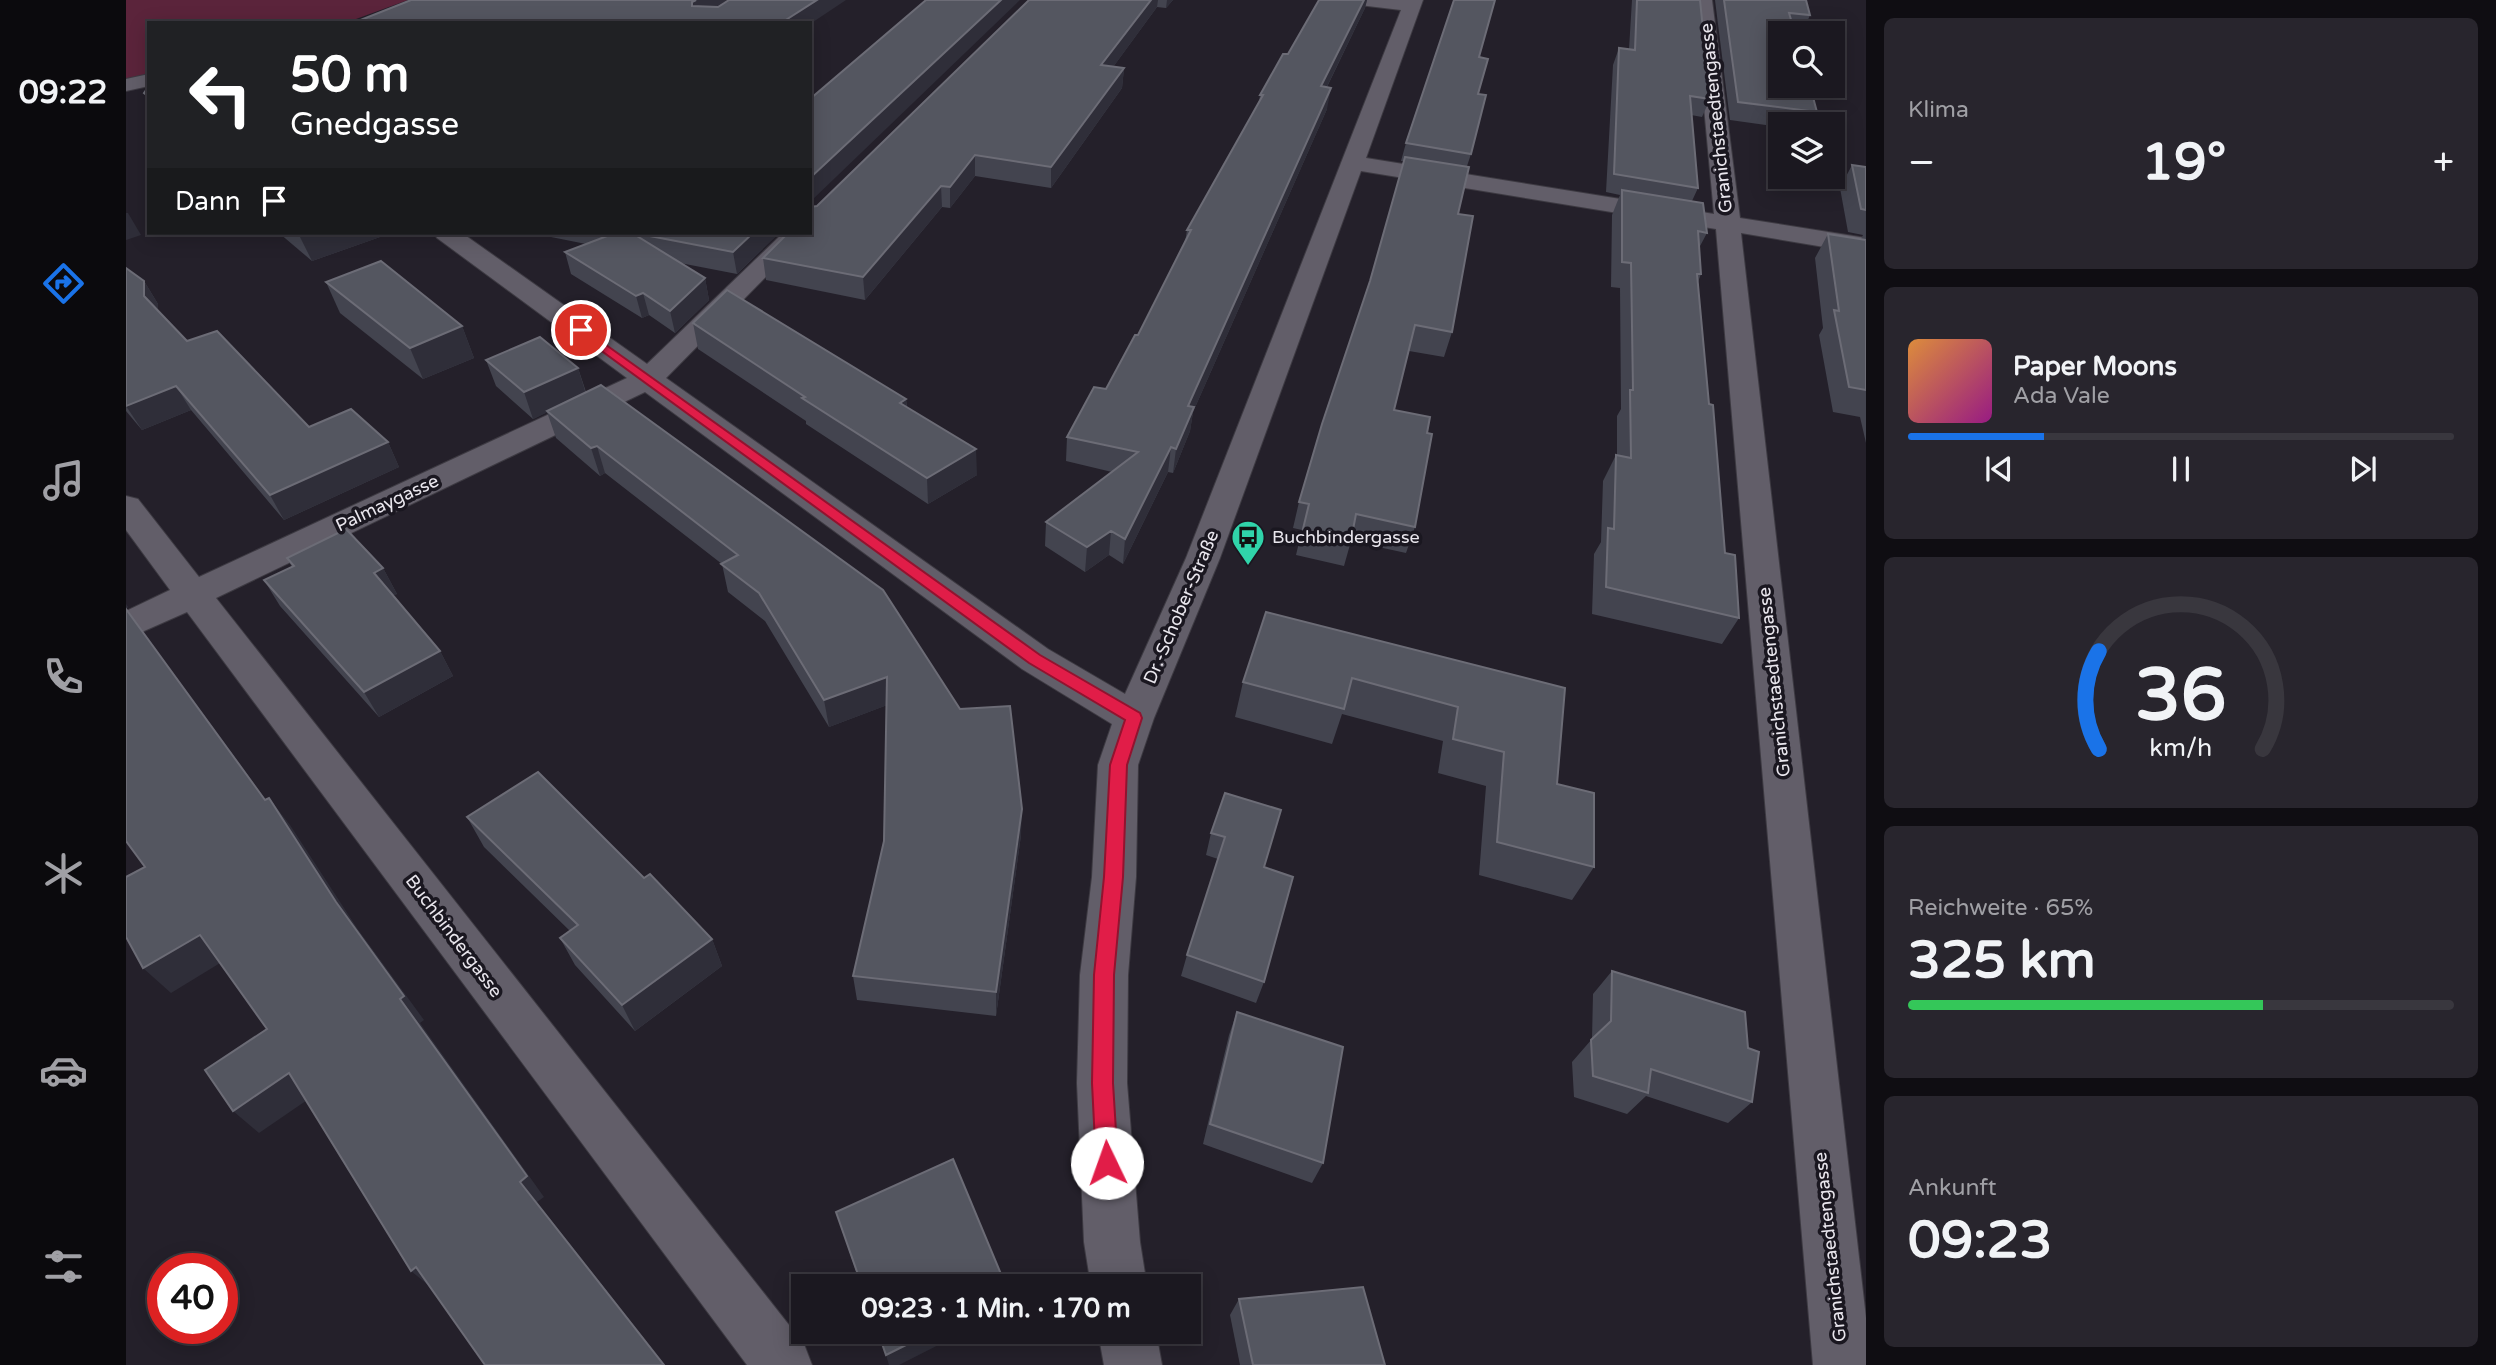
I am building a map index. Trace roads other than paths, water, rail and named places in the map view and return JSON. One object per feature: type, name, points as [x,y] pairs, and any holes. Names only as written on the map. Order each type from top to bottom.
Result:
[{"type":"street","points":[[1359,0],[1412,3]]},
{"type":"street","name":"Granichstaedtengasse","points":[[1703,0],[1842,1365]]},
{"type":"street","name":"Dr.-Schober-Straße","points":[[1117,1274],[1112,1242],[1102,1083],[1104,975],[1114,877],[1118,765],[1134,718],[1203,558],[1412,3]]},
{"type":"street","points":[[126,85],[147,80]]},
{"type":"street","points":[[1353,163],[1866,246]]},
{"type":"street","points":[[449,235],[1035,659],[1134,718]]},
{"type":"street","name":"Palmaygasse","points":[[126,626],[648,379],[795,235]]},
{"type":"street","name":"Buchbindergasse","points":[[126,507],[783,1365]]},
{"type":"street","points":[[1129,1344],[1133,1365]]},
{"type":"place","name":"Buchbindergasse","points":[[1248,567]]}]
